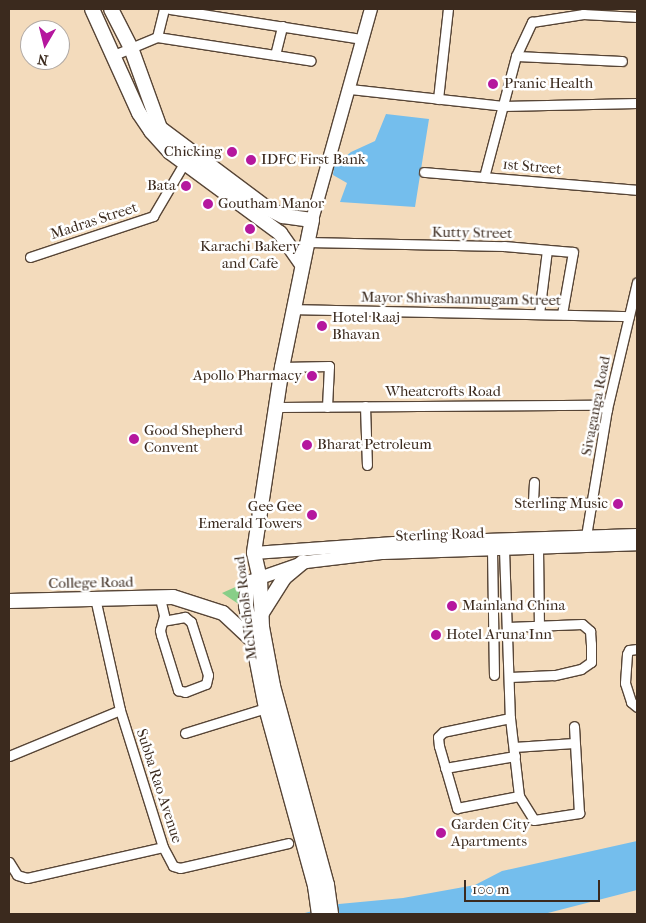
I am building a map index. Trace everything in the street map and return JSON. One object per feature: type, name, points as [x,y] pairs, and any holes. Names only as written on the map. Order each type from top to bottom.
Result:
[{"type":"main road","points":[[92,9],[139,113],[151,132],[170,152],[188,156],[267,208],[283,216],[312,220],[371,9]]},
{"type":"main road","points":[[111,9],[131,48],[160,128],[188,156],[280,233],[302,264]]},
{"type":"main road","name":"McNichols Road","points":[[312,220],[292,309],[254,553],[254,642],[266,708],[321,885]]},
{"type":"main road","name":"Sterling Road","points":[[254,581],[303,562],[383,553],[538,547],[637,535]]},
{"type":"main road","name":"Sterling Road","points":[[254,553],[287,554],[394,543],[585,541],[637,544]]},
{"type":"main road","points":[[234,622],[255,617],[284,578],[303,562]]},
{"type":"main road","points":[[166,597],[207,606],[234,622],[254,642]]},
{"type":"main road","name":"College Road","points":[[9,601],[166,597]]},
{"type":"main road","name":"McNichols Road","points":[[255,617],[321,885]]},
{"type":"main road","points":[[319,914],[321,885]]},
{"type":"main road","points":[[321,885],[331,914]]},
{"type":"street","points":[[157,37],[164,9]]},
{"type":"street","points":[[170,9],[361,40]]},
{"type":"street","points":[[438,99],[448,9]]},
{"type":"street","points":[[484,177],[516,56],[532,22],[584,11],[637,17]]},
{"type":"street","points":[[276,55],[282,26]]},
{"type":"street","points":[[114,55],[157,37],[311,61]]},
{"type":"street","points":[[516,56],[622,61]]},
{"type":"street","points":[[350,89],[503,106],[637,103]]},
{"type":"street","name":"Madras Street","points":[[30,257],[153,216],[188,156]]},
{"type":"street","name":"1st Street","points":[[424,172],[637,190]]},
{"type":"street","name":"Kutty Street","points":[[307,242],[573,252],[562,314]]},
{"type":"street","points":[[538,314],[547,250]]},
{"type":"street","name":"Sivaganga Road","points":[[585,541],[607,409],[637,282]]},
{"type":"street","name":"Mayor Shivashanmugam Street","points":[[292,309],[629,316]]},
{"type":"street","points":[[282,367],[330,366],[327,406]]},
{"type":"street","name":"Wheatcrofts Road","points":[[278,407],[596,405],[607,409]]},
{"type":"street","points":[[365,406],[367,465]]},
{"type":"street","points":[[534,482],[533,502],[591,503]]},
{"type":"street","points":[[538,547],[538,626]]},
{"type":"street","points":[[498,549],[508,627],[510,718],[519,796],[534,820],[579,813],[574,726]]},
{"type":"street","points":[[494,675],[498,549]]},
{"type":"street","points":[[163,621],[185,617],[191,622],[208,676],[206,684],[185,692],[178,690],[161,635],[166,597]]},
{"type":"street","name":"Subba Rao Avenue","points":[[95,598],[120,710],[163,847],[173,866],[180,868],[288,843]]},
{"type":"street","points":[[508,627],[582,624],[590,631],[591,662],[581,669],[554,675],[510,677]]},
{"type":"street","points":[[637,649],[629,650],[627,654],[625,683],[631,702],[637,707]]},
{"type":"street","points":[[185,733],[266,708]]},
{"type":"street","points":[[9,756],[120,710]]},
{"type":"street","points":[[510,718],[443,732],[438,737],[439,746],[458,808],[519,796]]},
{"type":"street","points":[[445,768],[515,752],[574,743]]},
{"type":"street","points":[[9,862],[17,875],[27,878],[163,847]]},
{"type":"green space","points":[[249,581],[243,607],[222,593]]},
{"type":"water","points":[[386,114],[429,119],[415,207],[340,202],[347,183],[333,175],[334,166],[351,152],[375,141]]},
{"type":"water","points":[[637,841],[637,890],[544,914],[301,914],[339,904],[403,898],[475,885],[502,871]]},
{"type":"place","name":"Pranic Health","points":[[493,84]]},
{"type":"place","name":"Chicking","points":[[232,152]]},
{"type":"place","name":"IDFC First Bank","points":[[251,160]]},
{"type":"place","name":"Bata","points":[[186,186]]},
{"type":"place","name":"Goutham Manor","points":[[208,204]]},
{"type":"place","name":"Karachi Bakery and Cafe","points":[[250,229]]},
{"type":"place","name":"Hotel Raaj Bhavan","points":[[322,326]]},
{"type":"place","name":"Apollo Pharmacy","points":[[312,376]]},
{"type":"place","name":"Good Shepherd Convent","points":[[134,439]]},
{"type":"place","name":"Bharat Petroleum","points":[[307,445]]},
{"type":"place","name":"Sterling Music","points":[[618,504]]},
{"type":"place","name":"Gee Gee Emerald Towers","points":[[312,515]]},
{"type":"place","name":"Mainland China","points":[[452,606]]},
{"type":"place","name":"Hotel Aruna Inn","points":[[436,635]]},
{"type":"place","name":"Garden City Apartments","points":[[441,833]]}]
